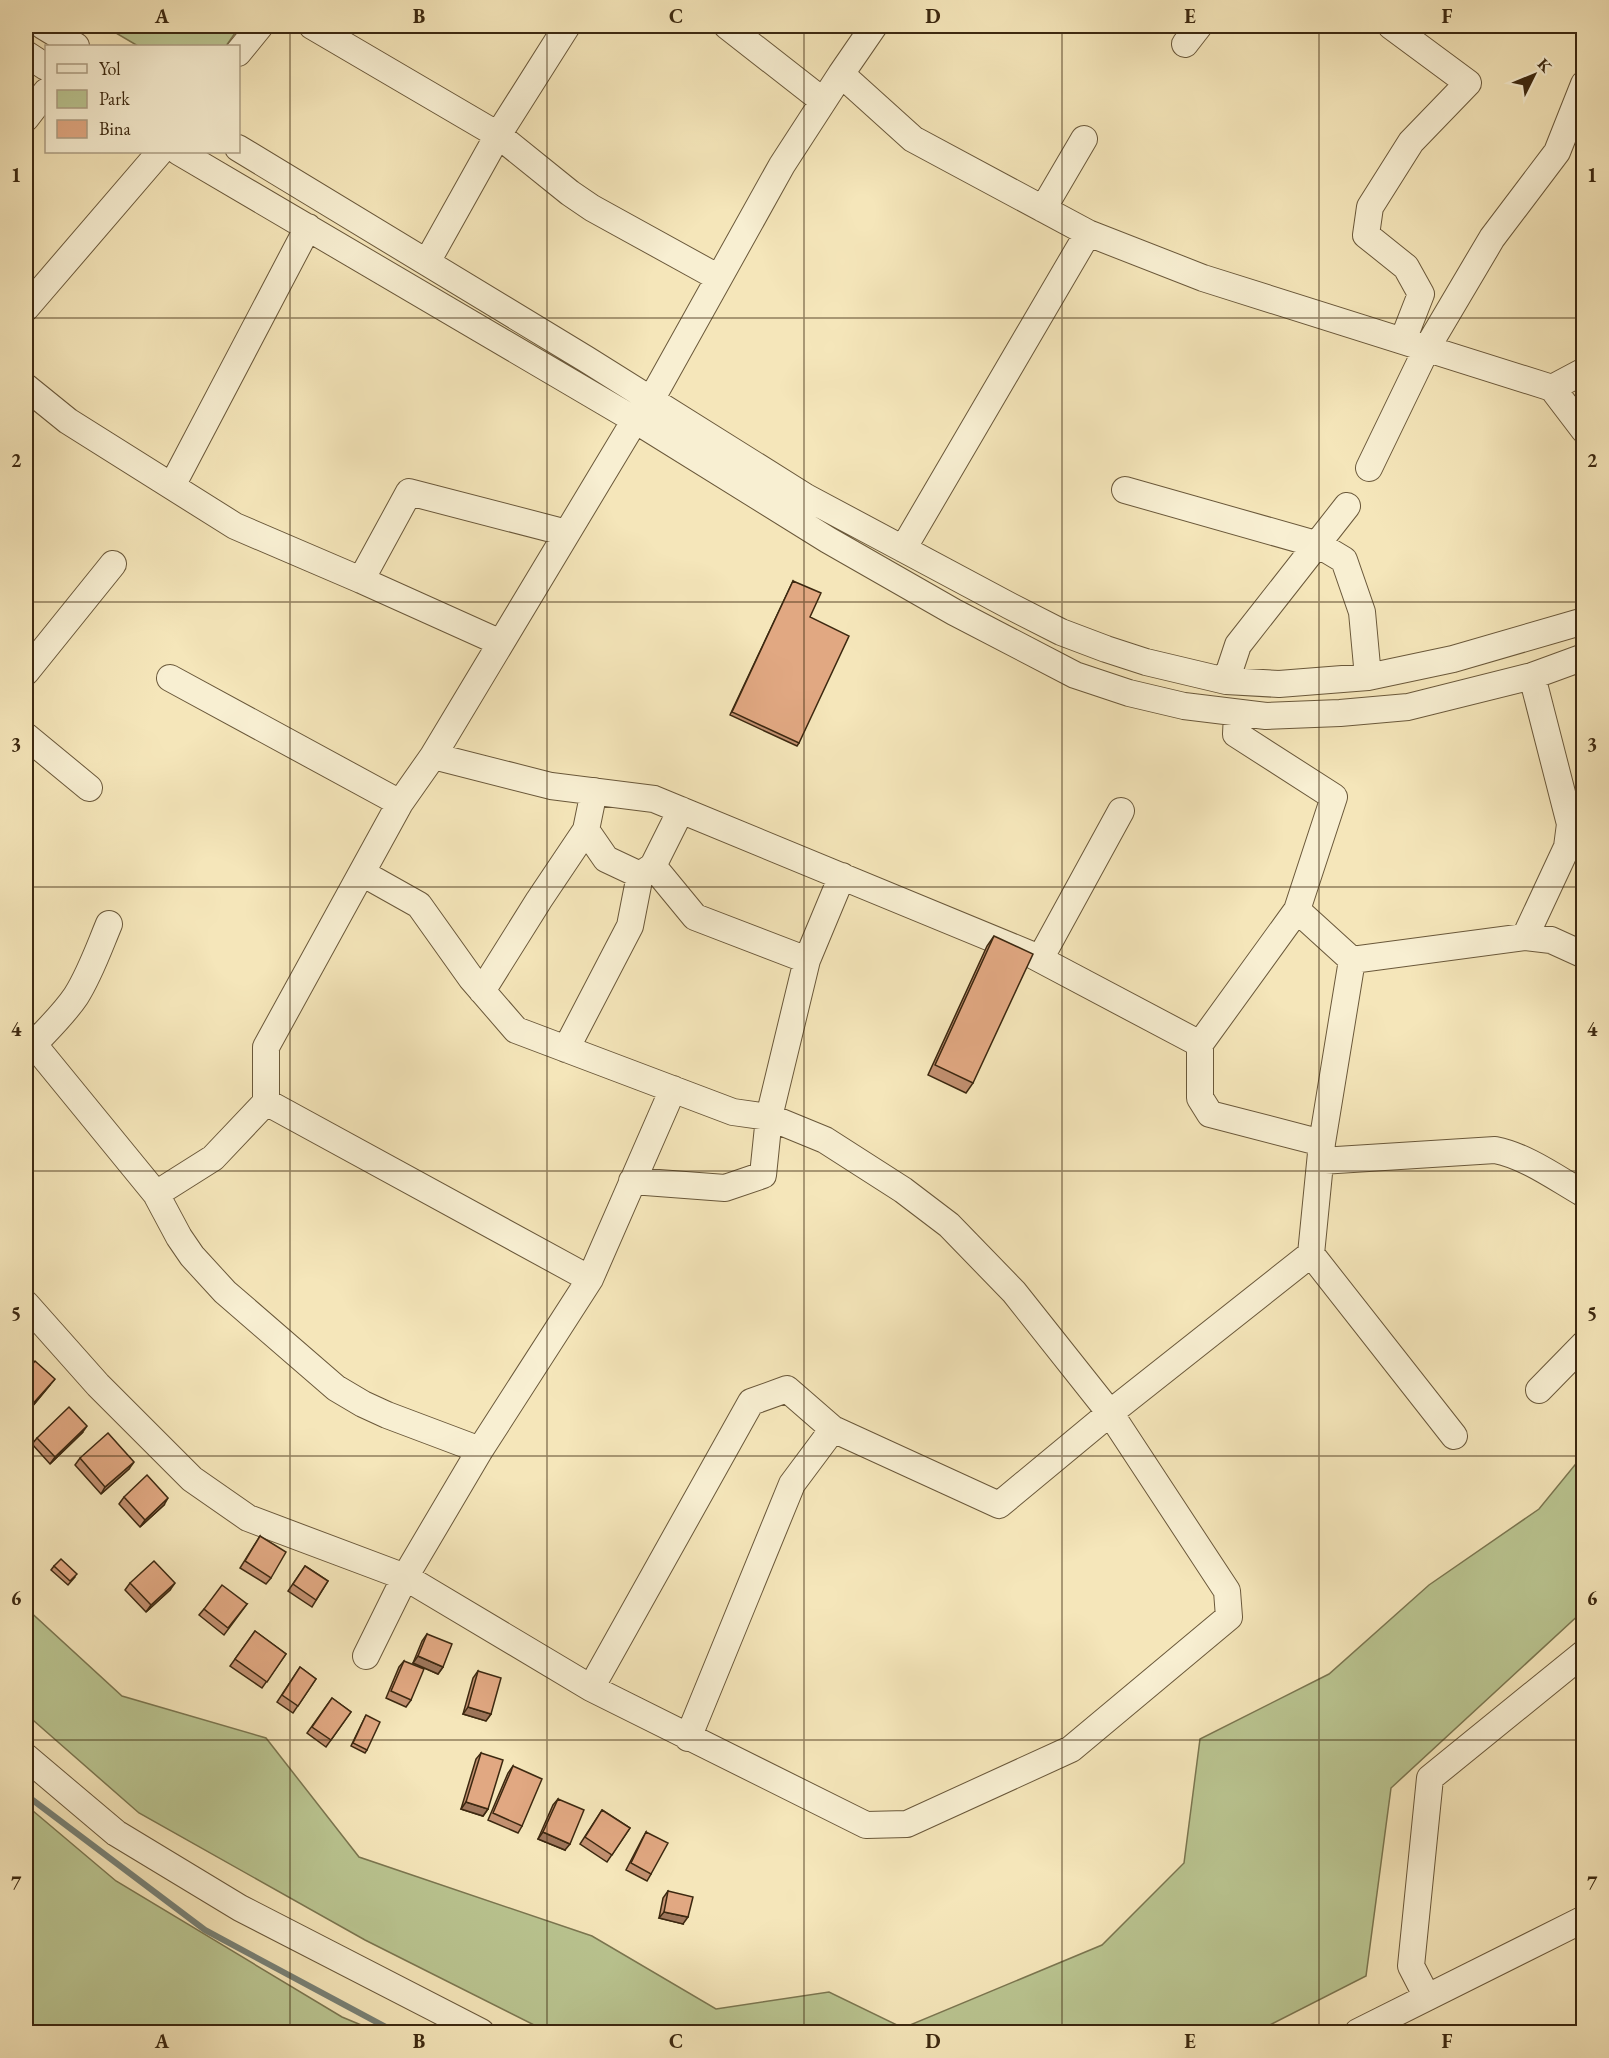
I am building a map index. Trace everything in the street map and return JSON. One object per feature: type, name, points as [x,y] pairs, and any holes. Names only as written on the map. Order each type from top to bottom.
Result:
[{"type":"street","points":[[43,26],[74,45]]},
{"type":"street","points":[[240,51],[260,26]]},
{"type":"street","points":[[312,26],[498,135],[592,208],[719,278]]},
{"type":"street","points":[[427,262],[498,135],[567,26]]},
{"type":"street","points":[[727,26],[823,101]]},
{"type":"street","points":[[156,1194],[213,1158],[266,1102],[266,1047],[400,803],[433,756],[635,420],[651,400],[782,165],[874,26]]},
{"type":"street","points":[[1391,26],[1468,83],[1411,142],[1370,207],[1366,235],[1406,267],[1421,294],[1403,340]]},
{"type":"street","points":[[26,54],[45,66]]},
{"type":"street","points":[[841,74],[914,140],[1088,233],[1203,278],[1552,388],[1584,430]]},
{"type":"street","points":[[1369,468],[1427,348],[1492,238],[1557,152],[1584,84]]},
{"type":"street","points":[[26,118],[45,93]]},
{"type":"street","points":[[1043,209],[1083,139]]},
{"type":"street","points":[[240,149],[427,262],[806,497],[1061,632],[1146,662],[1226,681],[1279,684],[1368,677],[1453,658],[1584,621]]},
{"type":"street","points":[[26,308],[159,153]]},
{"type":"street","points":[[181,153],[635,420],[828,540],[954,612],[1075,675],[1140,696],[1184,706],[1266,716],[1340,713],[1408,706],[1532,676],[1584,657]]},
{"type":"street","points":[[172,486],[308,227]]},
{"type":"street","points":[[903,549],[1088,233]]},
{"type":"street","points":[[1552,388],[1584,371]]},
{"type":"street","points":[[26,387],[68,421],[235,526],[501,643]]},
{"type":"street","points":[[1125,490],[1318,545],[1344,560],[1362,612],[1368,677]]},
{"type":"street","points":[[361,580],[409,492],[567,533]]},
{"type":"street","points":[[1226,681],[1238,645],[1347,506]]},
{"type":"street","points":[[26,672],[113,564]]},
{"type":"street","points":[[1525,937],[1567,847],[1570,824],[1532,676]]},
{"type":"street","points":[[170,678],[400,803]]},
{"type":"street","points":[[1237,714],[1236,734],[1334,796],[1298,910],[1200,1044],[1200,1098],[1210,1114],[1322,1152],[1495,1150],[1522,1159],[1584,1194]]},
{"type":"street","points":[[26,736],[89,788]]},
{"type":"street","points":[[433,756],[551,786],[654,799],[1040,959],[1200,1044]]},
{"type":"street","points":[[482,991],[586,830],[594,791]]},
{"type":"street","points":[[566,1049],[630,926],[647,870],[681,810]]},
{"type":"street","points":[[1040,959],[1121,811]]},
{"type":"street","points":[[586,830],[606,859],[647,870],[695,917],[807,960]]},
{"type":"street","points":[[26,1304],[98,1385],[192,1479],[249,1518],[405,1577],[591,1688],[866,1825],[907,1824],[1071,1749],[1229,1617],[1227,1591],[1110,1413],[1014,1292],[950,1225],[903,1190],[825,1140],[769,1117],[733,1112],[516,1030],[482,991],[419,905],[362,873]]},
{"type":"street","points":[[632,1181],[725,1188],[763,1175],[769,1117],[807,960],[842,876]]},
{"type":"street","points":[[1298,910],[1352,960]]},
{"type":"street","points":[[109,924],[89,972],[76,995],[66,1009],[29,1040],[156,1194],[179,1237],[206,1273],[225,1292],[336,1388],[387,1415],[480,1450]]},
{"type":"street","points":[[1352,960],[1525,937],[1551,940],[1584,955]]},
{"type":"street","points":[[1352,960],[1322,1152],[1311,1254],[1454,1436]]},
{"type":"street","points":[[366,1656],[405,1577],[480,1450],[590,1279],[673,1089]]},
{"type":"street","points":[[266,1102],[590,1279]]},
{"type":"street","points":[[591,1688],[751,1402],[787,1389],[833,1430],[999,1505],[1110,1413],[1311,1254]]},
{"type":"street","points":[[1539,1390],[1584,1344]]},
{"type":"street","points":[[688,1738],[792,1484],[833,1430]]},
{"type":"street","points":[[1427,1997],[1411,1966],[1430,1778],[1584,1653]]},
{"type":"street","points":[[26,1757],[116,1833],[135,1845],[240,1908],[482,2032]]},
{"type":"street","points":[[1358,2032],[1584,1919]]},
{"type":"green space","points":[[104,26],[240,26],[227,45],[136,45]]},
{"type":"green space","points":[[1583,1455],[1583,1611],[1391,1788],[1366,1976],[1256,2032],[548,2032],[365,1940],[139,1813],[26,1714],[26,1608],[122,1696],[266,1738],[359,1857],[592,1936],[716,2009],[829,1992],[903,2028],[1102,1945],[1184,1863],[1200,1739],[1329,1674],[1429,1585],[1539,1509]]},
{"type":"green space","points":[[26,1805],[116,1881],[342,2017],[378,2032],[26,2032]]},
{"type":"building","points":[[793,581],[821,593],[810,617],[849,636],[799,743],[732,712]]},
{"type":"building","points":[[994,936],[1033,954],[973,1083],[935,1065]]},
{"type":"building","points":[[35,1361],[55,1379],[29,1408],[26,1405],[26,1372]]},
{"type":"building","points":[[69,1407],[87,1426],[55,1457],[37,1438]]},
{"type":"building","points":[[108,1433],[134,1462],[105,1487],[80,1458]]},
{"type":"building","points":[[147,1475],[168,1498],[145,1520],[124,1497]]},
{"type":"building","points":[[260,1536],[286,1552],[271,1578],[245,1561]]},
{"type":"building","points":[[61,1559],[77,1574],[70,1581],[54,1566]]},
{"type":"building","points":[[154,1561],[175,1583],[151,1605],[130,1583]]},
{"type":"building","points":[[305,1566],[328,1581],[316,1600],[293,1584]]},
{"type":"building","points":[[222,1585],[247,1604],[228,1628],[204,1609]]},
{"type":"building","points":[[255,1631],[286,1654],[267,1682],[235,1659]]},
{"type":"building","points":[[427,1634],[452,1644],[443,1667],[418,1656]]},
{"type":"building","points":[[404,1661],[424,1669],[411,1700],[391,1691]]},
{"type":"building","points":[[300,1667],[316,1679],[298,1706],[282,1695]]},
{"type":"building","points":[[478,1671],[501,1678],[491,1714],[468,1707]]},
{"type":"building","points":[[332,1698],[351,1712],[331,1740],[312,1727]]},
{"type":"building","points":[[366,1715],[380,1722],[367,1750],[353,1743]]},
{"type":"building","points":[[481,1753],[503,1760],[488,1809],[466,1802]]},
{"type":"building","points":[[513,1766],[542,1779],[522,1826],[493,1813]]},
{"type":"building","points":[[558,1799],[584,1810],[570,1844],[543,1832]]},
{"type":"building","points":[[602,1810],[630,1828],[612,1855],[585,1837]]},
{"type":"building","points":[[646,1832],[668,1843],[651,1874],[631,1863]]},
{"type":"building","points":[[668,1891],[693,1897],[688,1917],[664,1912]]},
{"type":"waterway","points":[[26,1795],[205,1930],[395,2032]]}]
